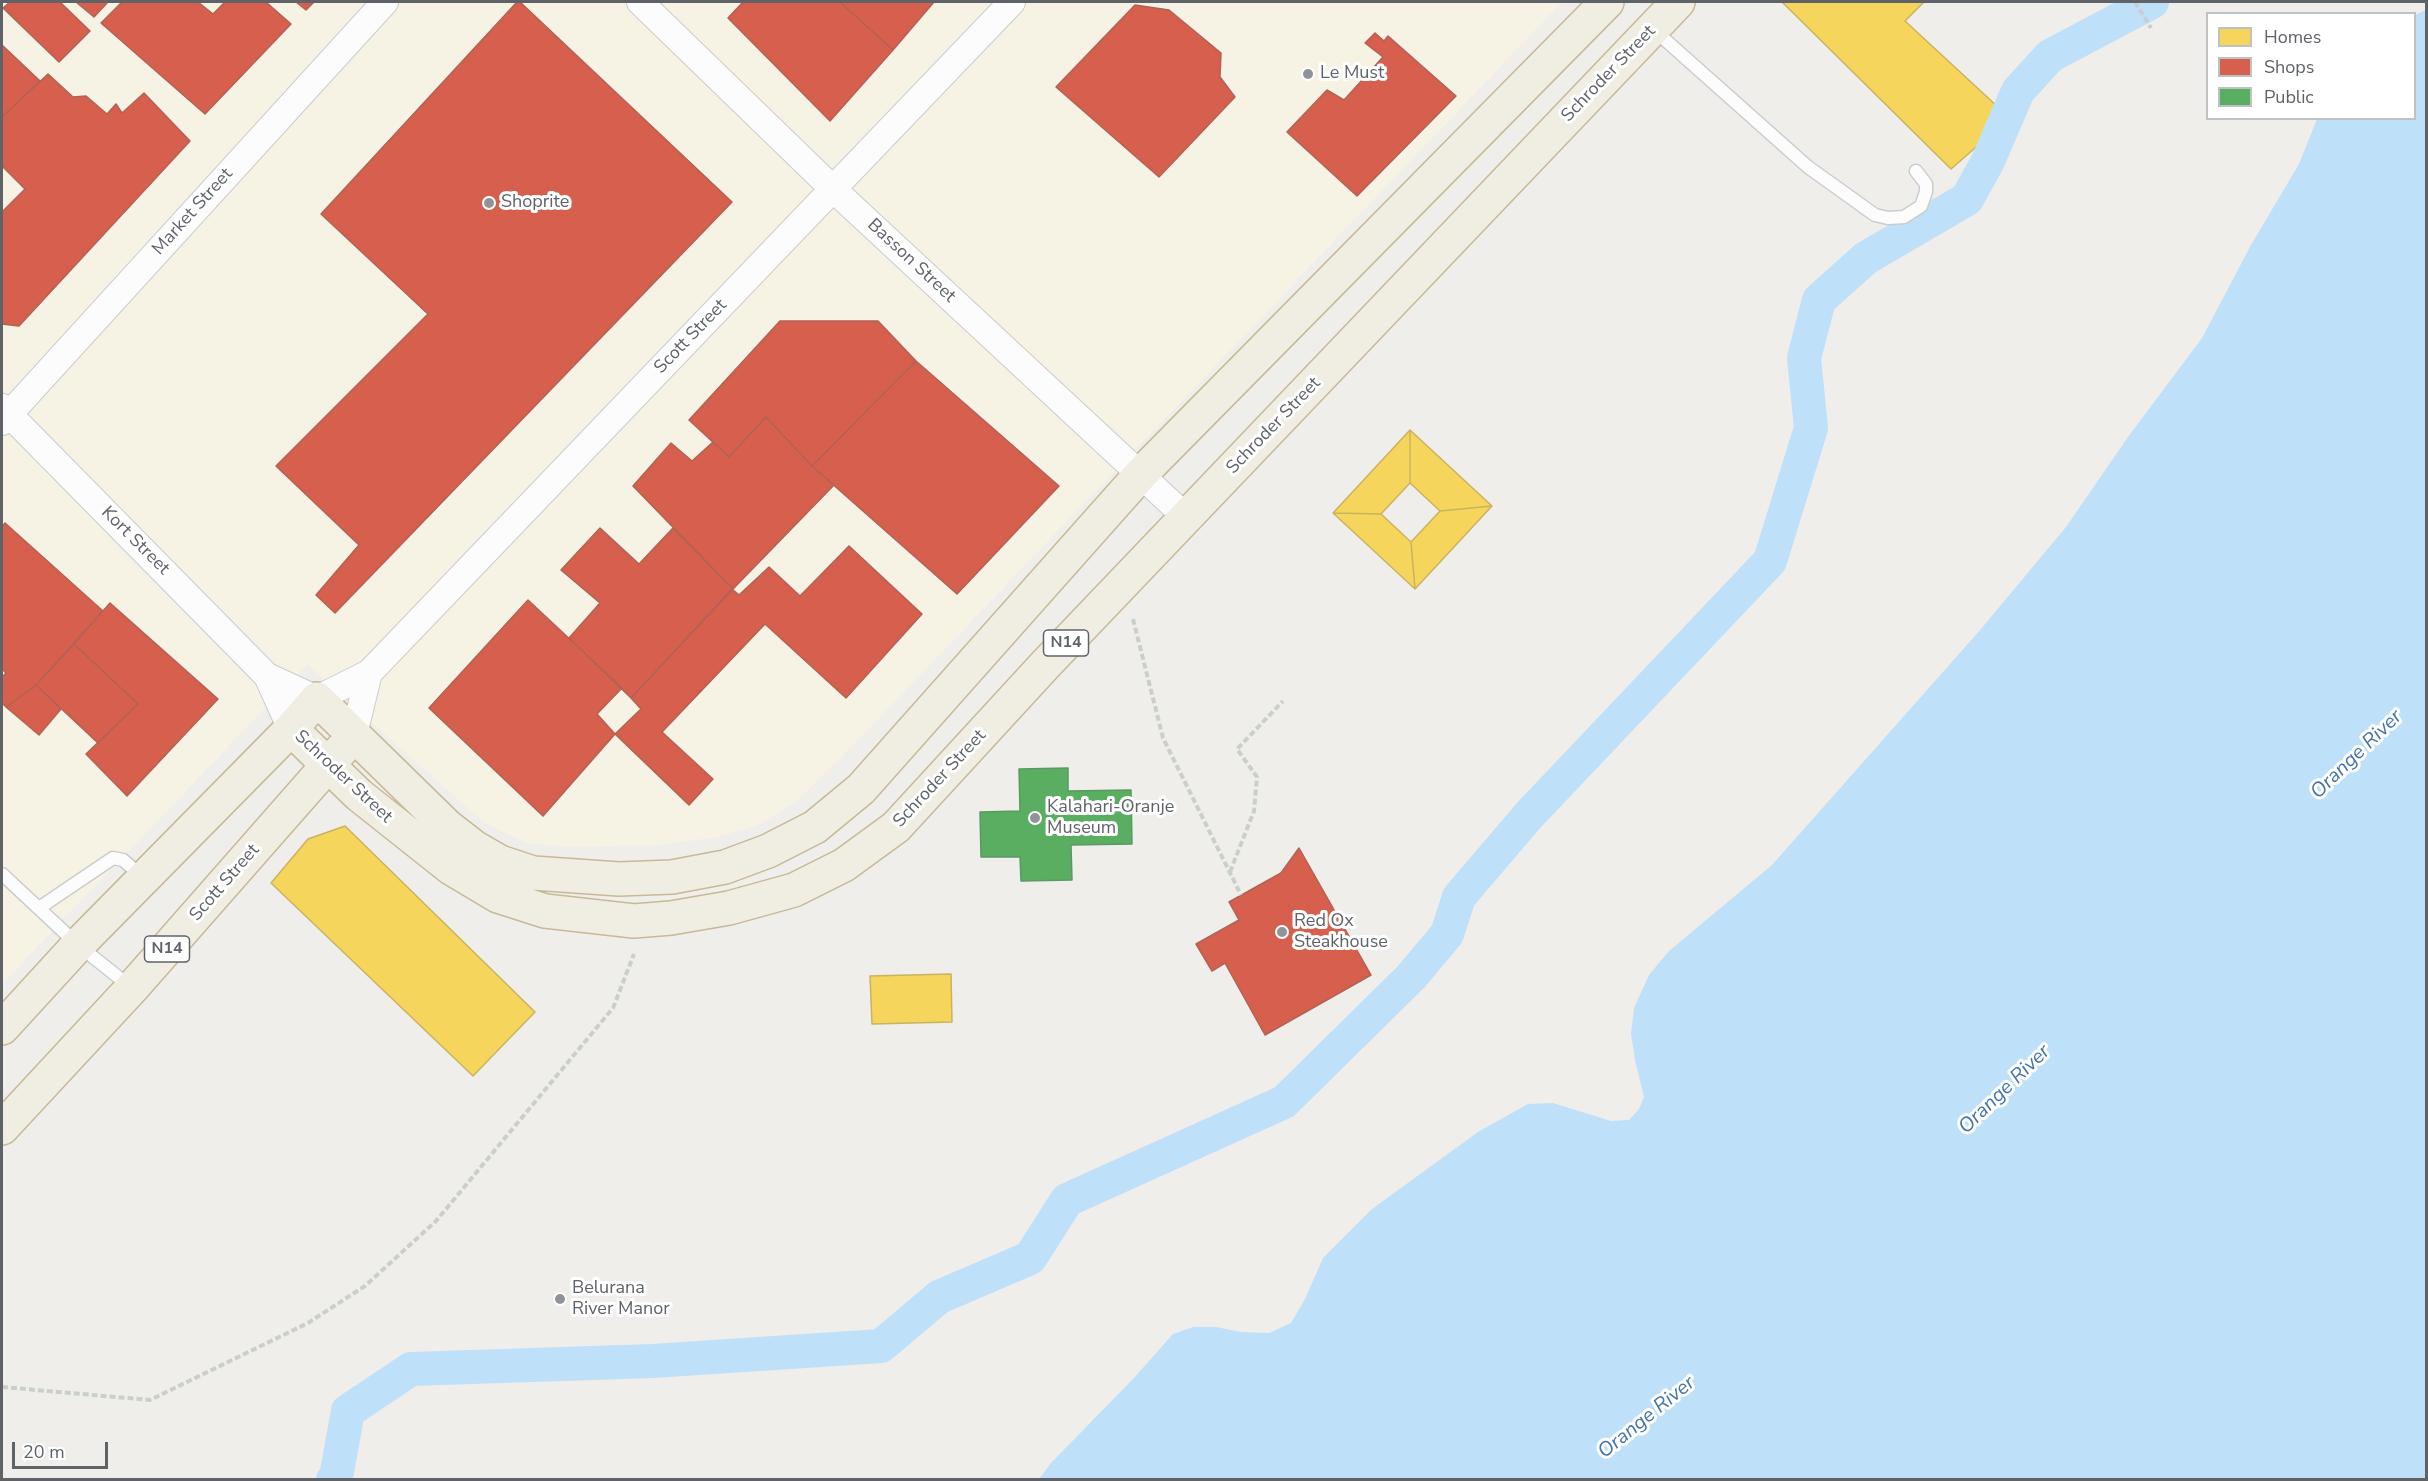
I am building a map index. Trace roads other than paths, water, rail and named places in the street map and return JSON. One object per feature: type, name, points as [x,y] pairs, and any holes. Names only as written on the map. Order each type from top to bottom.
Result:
[{"type":"highway","name":"Schroder Street","points":[[317,699],[447,826],[474,847],[500,862],[533,873],[619,879],[672,876],[725,867],[768,851],[815,827],[861,789],[1141,474],[1606,2]]},
{"type":"highway","name":"Schroder Street","points":[[291,729],[328,767],[376,809],[451,868],[498,896],[545,911],[634,921],[671,918],[729,908],[794,890],[844,865],[896,827],[1186,517],[1678,2]]},
{"type":"highway","name":"Scott Street","points":[[2,1028],[78,945],[291,729],[317,699]]},
{"type":"highway","name":"Scott Street","points":[[2,1128],[132,988],[328,767],[354,734]]},
{"type":"street","name":"Market Street","points":[[4,414],[385,2]]},
{"type":"street","name":"Basson Street","points":[[640,2],[833,189],[1186,517]]},
{"type":"street","name":"Scott Street","points":[[317,699],[369,673],[1012,2]]},
{"type":"street","name":"Kort Street","points":[[4,414],[267,676]]},
{"type":"street","name":"Scott Street","points":[[354,734],[369,673]]},
{"type":"street","name":"Schroder Street","points":[[267,676],[317,699]]},
{"type":"street","name":"Schroder Street","points":[[267,676],[291,729]]},
{"type":"lane","points":[[1653,28],[1808,167],[1875,214],[1888,218],[1904,217],[1921,206],[1926,184],[1916,171]]},
{"type":"lane","points":[[39,908],[113,858],[123,860],[144,878]]},
{"type":"lane","points":[[2,874],[78,945],[132,988]]},
{"type":"water","name":"Orange River","points":[[2426,10],[2426,1479],[1039,1479],[1051,1463],[1133,1379],[1173,1334],[1193,1327],[1216,1327],[1241,1332],[1269,1333],[1291,1323],[1305,1299],[1323,1258],[1372,1209],[1478,1132],[1528,1104],[1553,1103],[1611,1121],[1629,1120],[1639,1109],[1644,1097],[1631,1034],[1634,1008],[1649,975],[1669,951],[1772,865],[1981,629],[2066,527],[2128,437],[2202,338],[2251,245],[2299,164],[2317,120],[2416,120],[2416,15]]},
{"type":"waterway","points":[[333,1480],[336,1477],[348,1411],[411,1369],[653,1361],[881,1346],[939,1297],[1030,1258],[1067,1200],[1284,1102],[1411,977],[1447,934],[1459,897],[1529,815],[1770,561],[1811,428],[1804,358],[1819,300],[1866,258],[1967,199],[1988,161],[2018,91],[2050,56],[2152,2]]},
{"type":"place","name":"Le Must","points":[[1308,74]]},
{"type":"place","name":"Shoprite","points":[[489,203]]},
{"type":"place","name":"Kalahari-Oranje Museum","points":[[1035,818]]},
{"type":"place","name":"Red Ox Steakhouse","points":[[1282,932]]},
{"type":"place","name":"Belurana River Manor","points":[[560,1299]]}]
